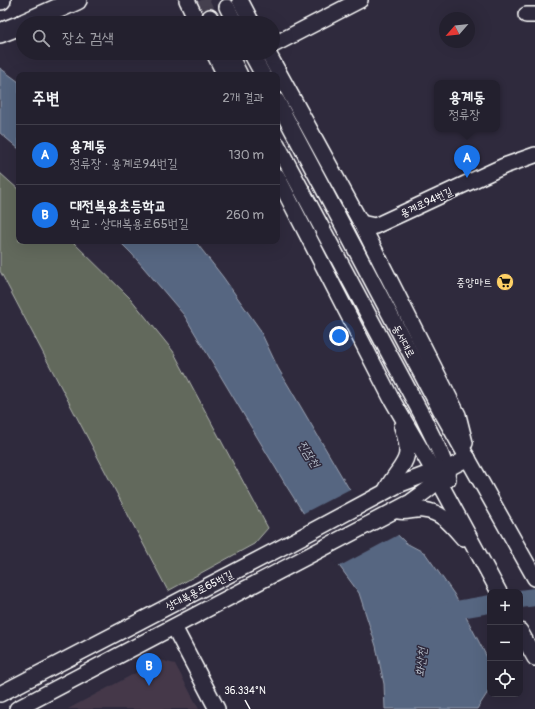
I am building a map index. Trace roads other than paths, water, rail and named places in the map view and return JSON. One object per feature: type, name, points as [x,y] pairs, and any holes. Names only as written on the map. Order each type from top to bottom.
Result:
[{"type":"main road","points":[[40,16],[77,0]]},
{"type":"main road","points":[[2,33],[16,27]]},
{"type":"street","points":[[176,0],[199,13]]},
{"type":"street","points":[[280,42],[360,0]]},
{"type":"street","points":[[234,4],[235,16]]},
{"type":"street","points":[[234,4],[245,16]]},
{"type":"street","points":[[217,60],[221,72]]},
{"type":"street","points":[[232,60],[238,72]]},
{"type":"street","points":[[255,60],[261,72]]},
{"type":"street","points":[[272,60],[278,72]]},
{"type":"street","points":[[280,75],[361,223],[458,415],[468,458],[440,474],[391,398],[280,182]]},
{"type":"street","name":"동서대로","points":[[280,107],[440,409],[500,513],[535,578]]},
{"type":"street","name":"동서대로","points":[[280,150],[423,417],[440,474],[451,503],[479,555]]},
{"type":"street","name":"용계로94번길","points":[[361,223],[375,226],[504,166],[535,155]]},
{"type":"street","points":[[391,398],[405,435],[407,448],[407,456],[405,461],[391,486]]},
{"type":"street","name":"상대복용로65번길","points":[[0,694],[290,543],[391,486],[408,480],[440,474]]},
{"type":"street","name":"상대복용로65번길","points":[[17,709],[410,503],[433,486],[440,474]]},
{"type":"street","points":[[395,510],[405,513],[422,510],[444,517],[479,555],[497,589]]},
{"type":"street","points":[[174,627],[217,709]]},
{"type":"street","points":[[523,636],[535,658]]},
{"type":"water","points":[[0,68],[16,80],[16,146],[0,133]]},
{"type":"water","name":"화산천","points":[[122,244],[197,244],[223,277],[259,328],[278,368],[348,487],[406,543],[425,553],[454,594],[487,657],[487,694],[477,709],[385,709],[384,684],[376,646],[359,593],[321,541],[287,487],[184,315]]},
{"type":"waterway","name":"진잠천","points":[[523,599],[535,597]]},
{"type":"waterway","name":"진잠천","points":[[438,613],[487,605]]},
{"type":"tunnel","points":[[201,0],[209,16]]},
{"type":"place","name":"용계동","points":[[467,178]]},
{"type":"place","name":"중앙마트","points":[[505,282]]},
{"type":"place","name":"대전복용초등학교","points":[[149,686]]}]
